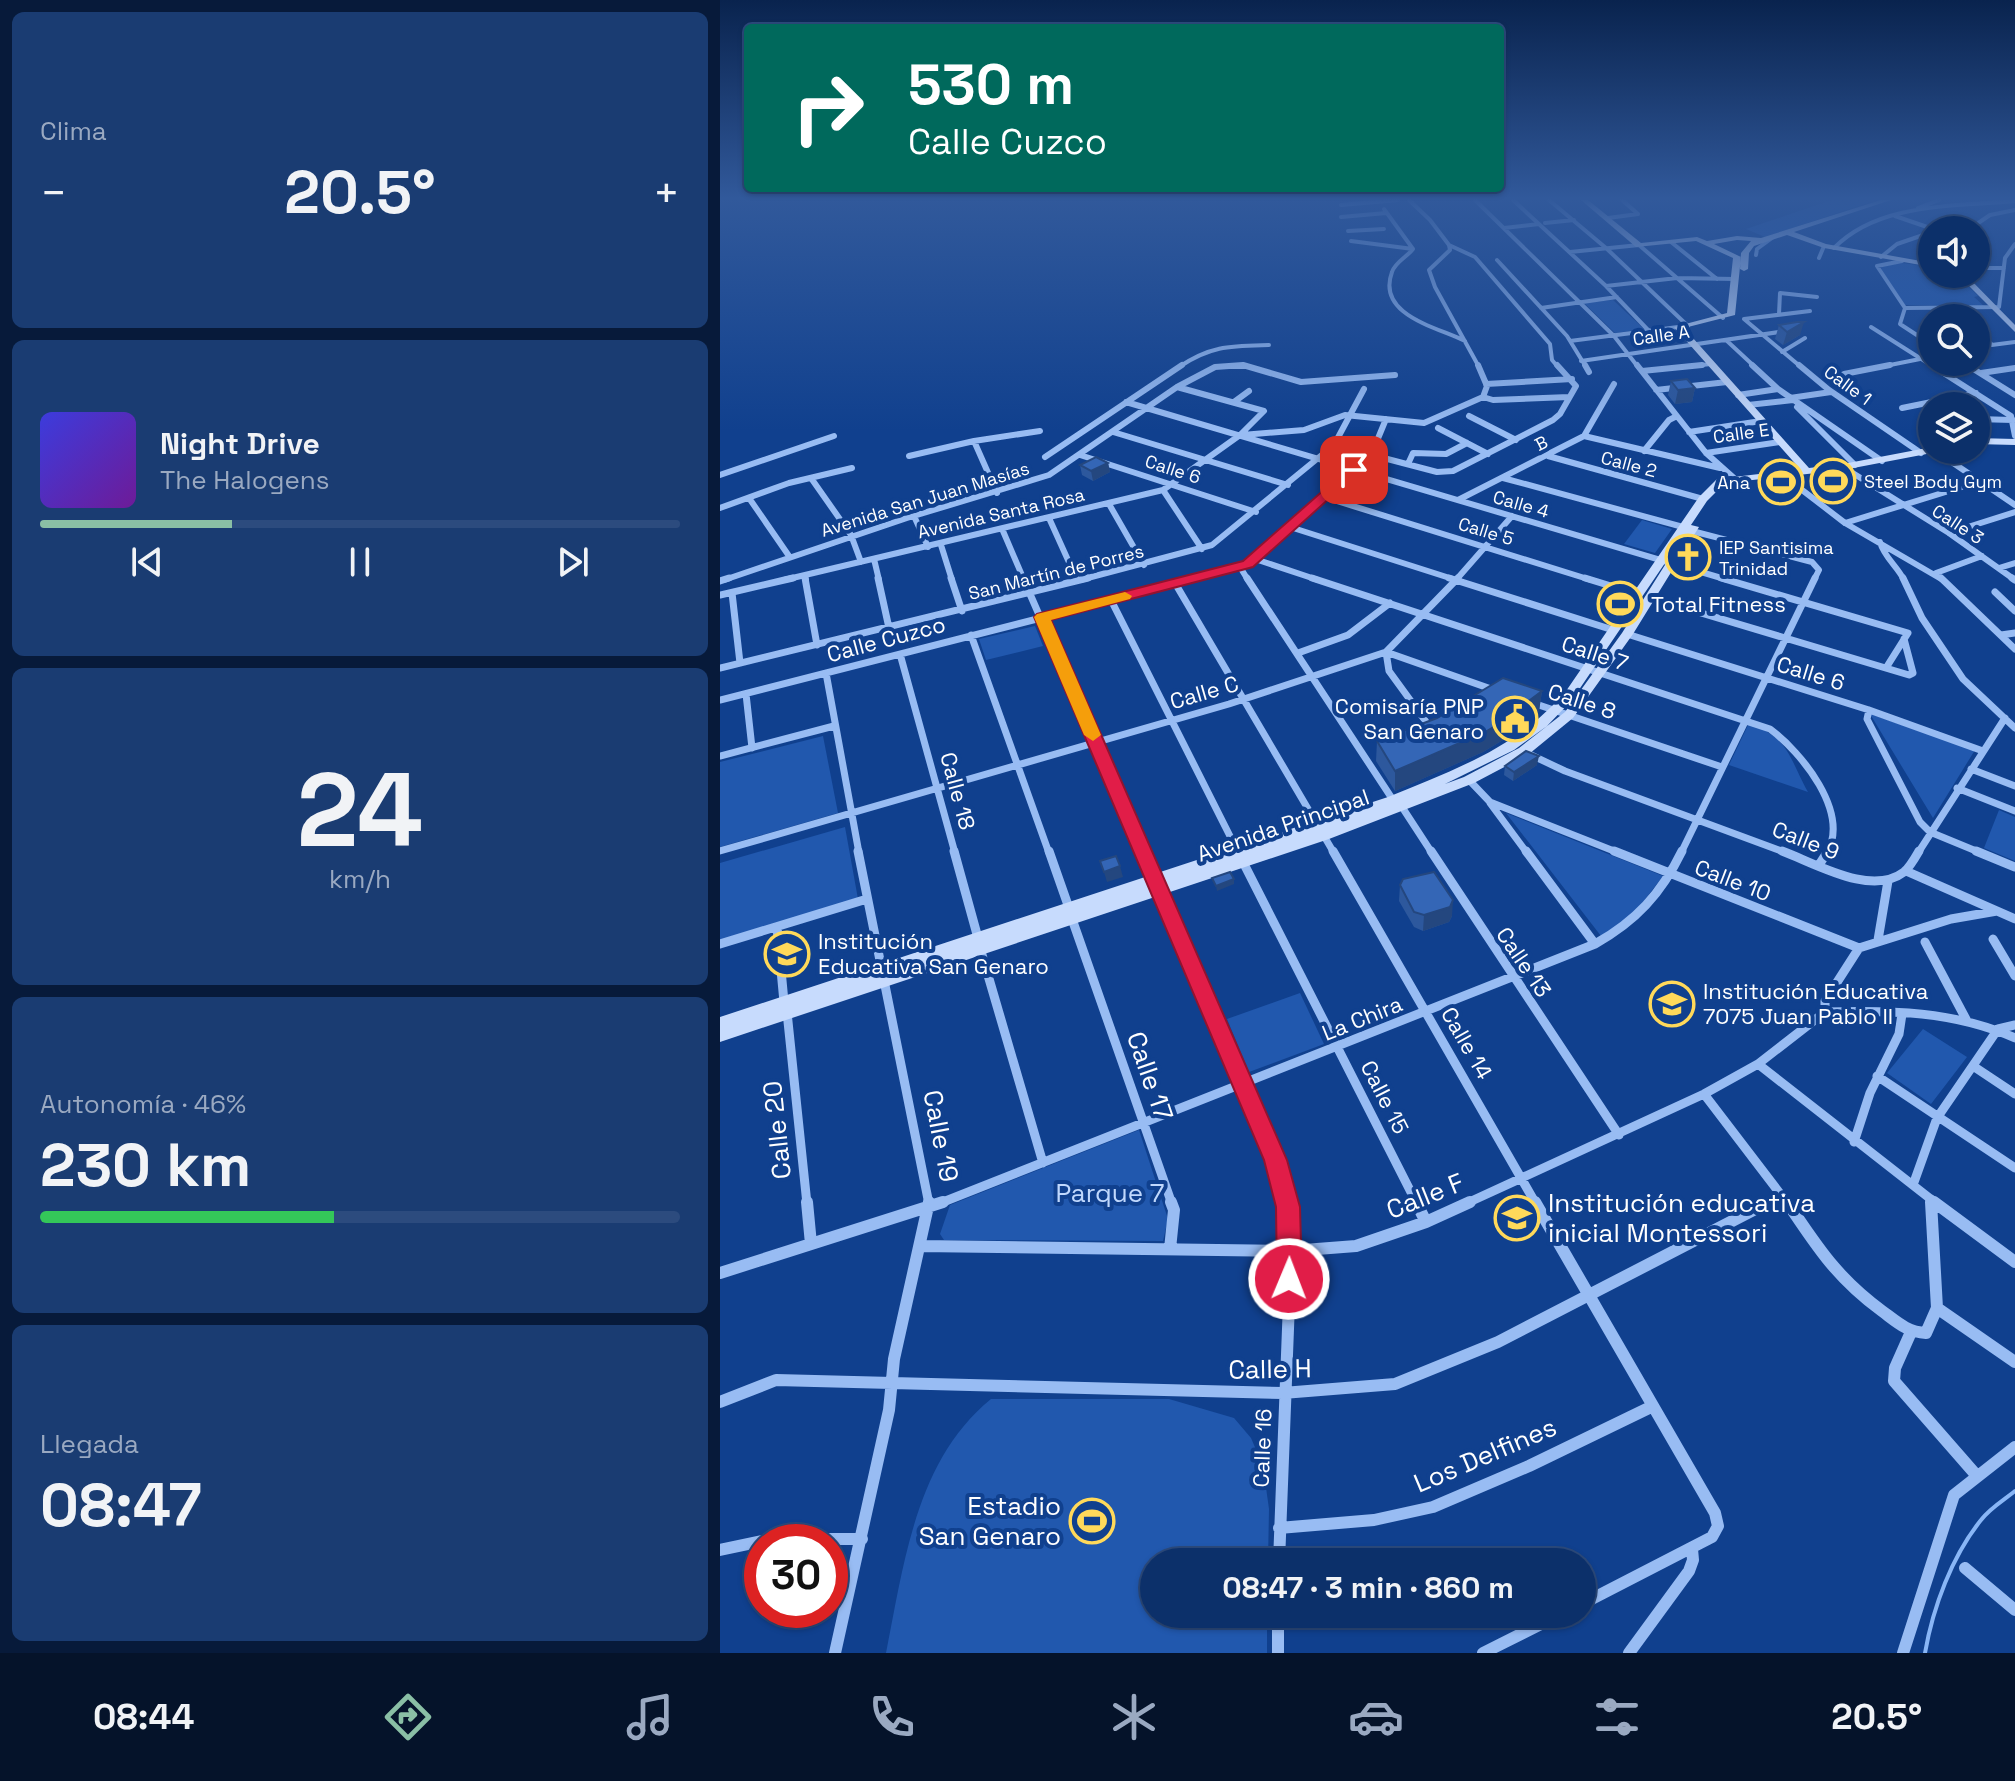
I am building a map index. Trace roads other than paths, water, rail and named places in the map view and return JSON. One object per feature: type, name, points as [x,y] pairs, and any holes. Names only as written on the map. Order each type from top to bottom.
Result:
[{"type":"street","points":[[1391,277],[1389,283],[1396,306],[1408,316],[1443,329],[1466,342]]},
{"type":"street","points":[[1432,277],[1486,384],[1483,397]]},
{"type":"street","points":[[1334,445],[1446,473],[1516,440],[1560,414],[1576,386],[1552,360],[1550,344],[1493,277]]},
{"type":"street","points":[[1513,277],[1570,341],[1589,372]]},
{"type":"street","points":[[1554,277],[1614,336],[1706,453],[1734,478]]},
{"type":"street","points":[[1597,277],[1649,331]]},
{"type":"street","points":[[1637,277],[1687,326],[1693,345],[1807,471]]},
{"type":"street","points":[[1743,277],[1741,316],[1744,319]]},
{"type":"street","points":[[1884,277],[1905,308]]},
{"type":"street","points":[[1905,308],[1995,308],[2000,304],[2003,277]]},
{"type":"street","points":[[1606,286],[1677,278],[1735,279],[1731,315],[1687,326]]},
{"type":"street","points":[[1677,278],[1723,318]]},
{"type":"street","points":[[1975,288],[2015,330]]},
{"type":"street","points":[[1779,314],[1780,293],[1817,297]]},
{"type":"street","points":[[1524,313],[1617,297]]},
{"type":"street","points":[[1905,308],[1899,322],[1918,336]]},
{"type":"street","points":[[1570,341],[1810,311]]},
{"type":"street","name":"Calle 1","points":[[1744,319],[1831,392],[1918,451]]},
{"type":"street","points":[[1871,327],[1918,357]]},
{"type":"street","name":"Calle A","points":[[1581,361],[1793,331]]},
{"type":"street","points":[[1782,352],[1805,338]]},
{"type":"street","points":[[1726,340],[1778,389],[1882,461]]},
{"type":"street","points":[[1991,344],[2015,342]]},
{"type":"street","points":[[1045,457],[1067,445],[1174,369],[1208,350],[1269,345]]},
{"type":"street","points":[[1844,374],[1918,360]]},
{"type":"street","name":"Avenida San Juan Masías","points":[[722,580],[851,535],[1049,475],[1177,387],[1207,370],[1234,364],[1301,382],[1395,375]]},
{"type":"street","points":[[1642,371],[1711,364]]},
{"type":"street","points":[[1990,372],[2015,368]]},
{"type":"street","points":[[1948,376],[1974,392]]},
{"type":"street","points":[[1986,376],[2015,395]]},
{"type":"street","points":[[1486,384],[1572,379]]},
{"type":"street","points":[[1656,390],[1727,382]]},
{"type":"street","points":[[1614,384],[1584,436],[1720,468]]},
{"type":"street","points":[[1177,387],[1234,402],[1249,391]]},
{"type":"street","name":"San Martín de Porres","points":[[720,668],[962,611],[1202,549],[1221,540],[1334,445],[1364,389]]},
{"type":"street","points":[[1738,395],[1778,389]]},
{"type":"street","points":[[1748,405],[1831,392]]},
{"type":"street","points":[[1240,435],[1304,430],[1348,414],[1430,422],[1483,397],[1493,400],[1569,397]]},
{"type":"street","points":[[1793,400],[1855,465]]},
{"type":"street","name":"Calle 4","points":[[1126,402],[1805,601],[1906,636]]},
{"type":"street","name":"Avenida Santa Rosa","points":[[720,595],[1003,531],[1163,490],[1240,435],[1264,411],[1234,402]]},
{"type":"street","points":[[1990,402],[2011,416],[2015,435],[1990,439]]},
{"type":"street","points":[[1902,408],[1918,405]]},
{"type":"street","points":[[1469,416],[1516,440]]},
{"type":"street","points":[[1644,451],[1669,420],[1677,416]]},
{"type":"street","points":[[1372,453],[1386,419]]},
{"type":"street","points":[[1990,419],[2013,420]]},
{"type":"street","points":[[1689,432],[1761,421]]},
{"type":"street","points":[[1438,428],[1488,454]]},
{"type":"street","points":[[909,456],[974,441],[1040,431]]},
{"type":"street","points":[[1113,432],[1288,485]]},
{"type":"street","points":[[720,475],[834,436]]},
{"type":"street","name":"B","points":[[1457,501],[1584,436]]},
{"type":"street","points":[[974,441],[997,493]]},
{"type":"street","name":"Calle E","points":[[1706,453],[1780,442]]},
{"type":"street","points":[[1408,464],[1413,453],[1446,454],[1467,443]]},
{"type":"street","name":"Avenida Principal","points":[[1688,529],[1703,499],[1721,481],[1843,467],[1918,454]]},
{"type":"street","name":"Calle 6","points":[[1080,455],[1256,512]]},
{"type":"street","name":"Calle 2","points":[[1548,456],[1703,499]]},
{"type":"street","points":[[1953,464],[2015,505]]},
{"type":"street","name":"Calle 3","points":[[1843,467],[1949,533],[2015,580]]},
{"type":"street","points":[[720,508],[852,468]]},
{"type":"street","name":"Calle Cuzco","points":[[720,700],[1240,567],[1255,559],[1354,470]]},
{"type":"street","points":[[1780,473],[1845,523],[1936,573],[2015,649]]},
{"type":"street","points":[[811,478],[851,535],[861,562]]},
{"type":"street","points":[[1502,478],[1688,529]]},
{"type":"street","name":"Avenida Principal","points":[[720,1024],[885,975],[1469,780],[1524,751],[1562,713],[1594,672],[1688,529],[1734,478]]},
{"type":"street","points":[[1845,523],[1978,482]]},
{"type":"street","points":[[1163,490],[1202,549]]},
{"type":"street","name":"Calle 5","points":[[1324,497],[1906,674],[1913,673],[1906,636]]},
{"type":"street","points":[[749,498],[789,556]]},
{"type":"street","points":[[1109,504],[1144,565]]},
{"type":"street","points":[[1949,533],[2015,512]]},
{"type":"street","points":[[914,516],[928,547]]},
{"type":"street","name":"Calle C","points":[[720,851],[1245,699],[1386,652],[1425,615],[1512,516]]},
{"type":"street","points":[[1049,518],[1077,580]]},
{"type":"street","name":"Calle 6","points":[[1290,527],[1869,710],[1983,751]]},
{"type":"street","name":"La Chira","points":[[720,1273],[930,1207],[1513,978],[1595,944],[1625,927],[1651,906],[1670,875],[1819,570],[1818,566],[1688,529]]},
{"type":"street","name":"Calle 16","points":[[1003,531],[1276,1160],[1288,1207],[1291,1251],[1279,1548]]},
{"type":"street","points":[[1880,542],[1883,552],[1897,566],[1922,618],[1963,679],[2015,728]]},
{"type":"street","points":[[941,545],[962,611]]},
{"type":"street","points":[[1936,573],[1982,556]]},
{"type":"street","points":[[874,559],[889,628]]},
{"type":"street","name":"Calle 7","points":[[1255,559],[1770,729],[1784,737],[1824,797],[1834,830],[1831,847],[1819,865]]},
{"type":"street","points":[[1999,568],[2015,563]]},
{"type":"street","name":"Calle 13","points":[[1240,567],[1619,1135]]},
{"type":"street","points":[[720,569],[722,580]]},
{"type":"street","points":[[805,576],[817,645]]},
{"type":"street","name":"Calle 14","points":[[1175,583],[1715,1513],[1718,1526],[1712,1537],[1692,1549]]},
{"type":"street","points":[[1995,592],[2015,611]]},
{"type":"street","points":[[732,593],[740,663]]},
{"type":"street","name":"Calle 15","points":[[1111,600],[1426,1222]]},
{"type":"street","points":[[1298,653],[1338,641],[1362,629],[1390,603]]},
{"type":"street","points":[[2001,635],[2015,633]]},
{"type":"street","name":"Calle 17","points":[[971,635],[1174,1210],[1170,1249]]},
{"type":"street","points":[[1886,668],[1906,636]]},
{"type":"street","points":[[1433,732],[1389,671],[1386,652],[1498,692],[1488,698]]},
{"type":"street","name":"Calle 18","points":[[900,654],[1043,1163]]},
{"type":"street","name":"Calle 19","points":[[826,673],[867,899],[885,975],[930,1207],[894,1359],[889,1410],[835,1653]]},
{"type":"street","points":[[746,694],[752,748]]},
{"type":"street","name":"Calle 8","points":[[1527,701],[1722,767]]},
{"type":"street","points":[[1869,710],[1867,719],[1915,813],[1930,832],[2015,867]]},
{"type":"street","name":"Avenida Principal","points":[[1398,804],[1509,747],[1562,713]]},
{"type":"street","points":[[1878,940],[1888,881],[1906,871],[2005,718]]},
{"type":"street","points":[[1420,737],[1445,725]]},
{"type":"street","points":[[720,756],[834,726]]},
{"type":"street","name":"Calle 9","points":[[1524,751],[1565,771],[1819,865],[1870,881],[1888,881]]},
{"type":"street","points":[[1367,758],[1380,753]]},
{"type":"street","points":[[1971,769],[2015,786]]},
{"type":"street","name":"Calle 10","points":[[1469,780],[1490,802],[1859,948]]},
{"type":"street","points":[[1957,788],[2015,811]]},
{"type":"street","points":[[1490,802],[1499,819],[1595,944]]},
{"type":"street","points":[[1906,871],[2015,919]]},
{"type":"street","points":[[720,944],[867,899]]},
{"type":"street","points":[[1859,948],[1951,919],[1997,911]]},
{"type":"street","name":"Calle 20","points":[[777,927],[811,1244]]},
{"type":"street","points":[[1993,939],[2015,976]]},
{"type":"street","points":[[1925,942],[1967,1021]]},
{"type":"street","name":"Calle F","points":[[920,1246],[1291,1251],[1356,1246],[1426,1222],[1619,1135],[1758,1064],[1825,1012],[1825,1001],[1859,948]]},
{"type":"street","name":"Avenida Principal","points":[[720,1035],[785,1007]]},
{"type":"street","points":[[1825,1012],[1902,1014],[1967,1021],[1998,1029],[2015,1038]]},
{"type":"street","points":[[1854,1142],[1877,1076],[1899,1034],[1902,1014]]},
{"type":"street","points":[[1913,1185],[1937,1118],[1998,1029],[2015,1025]]},
{"type":"street","points":[[1758,1064],[1854,1142],[2015,1262]]},
{"type":"street","points":[[1973,1066],[2015,1094]]},
{"type":"street","points":[[1877,1076],[2015,1168]]},
{"type":"street","points":[[1704,1094],[1782,1195],[1823,1256],[1851,1288],[1911,1332],[1926,1333],[1937,1308],[1931,1199]]},
{"type":"street","name":"Calle H","points":[[720,1402],[776,1380],[1283,1393],[1395,1384],[1472,1353],[1782,1195]]},
{"type":"street","points":[[1937,1308],[2015,1362]]},
{"type":"street","points":[[1911,1332],[1895,1368],[1894,1381],[1977,1476]]},
{"type":"street","name":"Los Delfines","points":[[1279,1528],[1374,1520],[1433,1507],[1529,1466],[1653,1406]]},
{"type":"street","points":[[1903,1653],[1954,1495],[2015,1447]]},
{"type":"street","points":[[720,1550],[742,1542],[764,1539],[862,1539]]},
{"type":"street","points":[[1596,1597],[1692,1549],[1693,1560],[1689,1571],[1629,1653]]},
{"type":"street","points":[[1965,1568],[2015,1610]]},
{"type":"street","points":[[1278,1628],[1278,1653]]},
{"type":"street","points":[[1483,1653],[1533,1628]]},
{"type":"waterway","points":[[1925,1653],[1939,1600],[1961,1550],[1985,1516],[2015,1491]]},
{"type":"place","name":"Steel Body Gym","points":[[1833,481]]},
{"type":"place","name":"Ana","points":[[1781,482]]},
{"type":"place","name":"IEP Santisima Trinidad","points":[[1688,557]]},
{"type":"place","name":"Total Fitness","points":[[1620,604]]},
{"type":"place","name":"Comisaría PNP San Genaro","points":[[1515,719]]},
{"type":"place","name":"Institución Educativa San Genaro","points":[[787,954]]},
{"type":"place","name":"Institución Educativa 7075 Juan Pablo II","points":[[1672,1004]]},
{"type":"place","name":"Institución educativa inicial Montessori","points":[[1517,1218]]},
{"type":"place","name":"Estadio San Genaro","points":[[1092,1521]]},
{"type":"park label","name":"Parque 7","points":[[1110,1193]]}]
